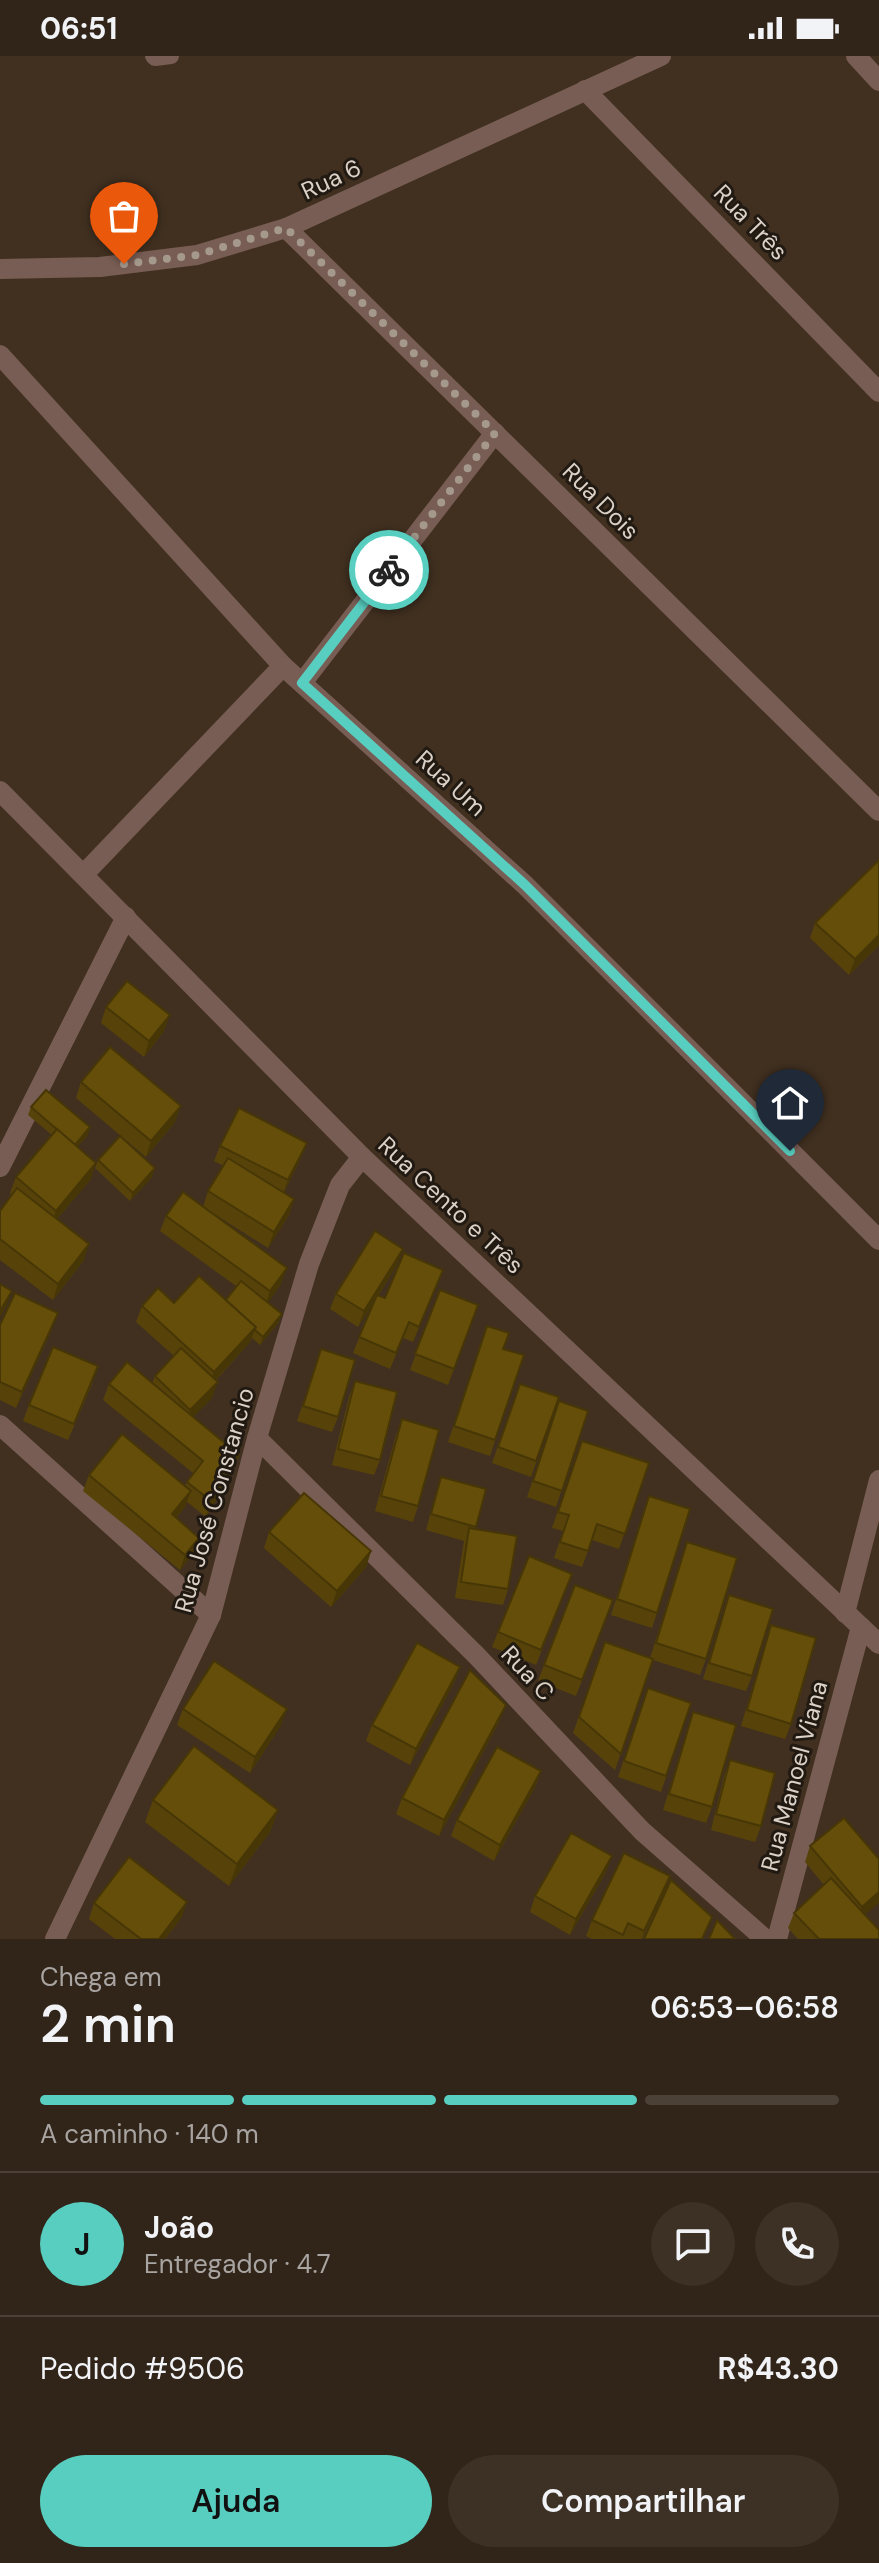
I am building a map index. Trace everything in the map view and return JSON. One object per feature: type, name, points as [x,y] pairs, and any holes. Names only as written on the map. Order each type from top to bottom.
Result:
[{"type":"street","name":"Rua 6","points":[[0,269],[100,267],[197,255],[286,228],[661,56]]},
{"type":"street","points":[[856,56],[879,81]]},
{"type":"street","name":"Rua Três","points":[[585,90],[879,392]]},
{"type":"street","name":"Rua Dois","points":[[286,228],[879,811]]},
{"type":"street","name":"Rua Um","points":[[0,355],[283,666],[525,885],[879,1240]]},
{"type":"street","points":[[302,683],[495,433]]},
{"type":"street","points":[[84,874],[283,666]]},
{"type":"street","name":"Rua Cento e Três","points":[[0,791],[362,1157],[879,1644]]},
{"type":"street","points":[[0,1167],[126,917]]},
{"type":"street","name":"Rua José Constancio","points":[[64,1935],[211,1615],[257,1438],[309,1264],[340,1185],[362,1157]]},
{"type":"street","points":[[0,1425],[211,1615]]},
{"type":"street","name":"Rua C","points":[[257,1438],[477,1656],[642,1831],[765,1939]]},
{"type":"street","points":[[845,1613],[879,1480]]},
{"type":"street","name":"Rua Manoel Viana","points":[[777,1939],[861,1627]]},
{"type":"lane","points":[[153,56],[171,56]]},
{"type":"building","points":[[879,860],[879,935],[855,959],[815,923]]},
{"type":"building","points":[[127,981],[170,1015],[149,1041],[106,1007]]},
{"type":"building","points":[[110,1047],[181,1106],[151,1141],[81,1082]]},
{"type":"building","points":[[46,1090],[90,1127],[75,1145],[31,1107]]},
{"type":"building","points":[[239,1108],[307,1143],[288,1180],[220,1146]]},
{"type":"building","points":[[57,1129],[96,1163],[56,1211],[16,1177]]},
{"type":"building","points":[[120,1136],[155,1168],[133,1193],[98,1160]]},
{"type":"building","points":[[228,1158],[294,1199],[274,1232],[208,1191]]},
{"type":"building","points":[[17,1188],[89,1244],[58,1284],[0,1239],[0,1211]]},
{"type":"building","points":[[183,1192],[287,1268],[270,1291],[166,1216]]},
{"type":"building","points":[[375,1231],[403,1249],[364,1311],[336,1294]]},
{"type":"building","points":[[404,1253],[443,1270],[419,1327],[409,1322],[396,1353],[359,1337],[377,1295],[385,1298]]},
{"type":"building","points":[[199,1276],[256,1327],[214,1372],[142,1306],[158,1288],[174,1303]]},
{"type":"building","points":[[241,1281],[282,1314],[263,1337],[226,1300]]},
{"type":"building","points":[[0,1284],[12,1291],[0,1311]]},
{"type":"building","points":[[440,1290],[478,1305],[454,1369],[415,1354]]},
{"type":"building","points":[[15,1293],[58,1313],[22,1392],[0,1382],[0,1325]]},
{"type":"building","points":[[487,1326],[509,1333],[503,1349],[524,1355],[495,1440],[454,1426]]},
{"type":"building","points":[[53,1347],[98,1366],[74,1424],[29,1405]]},
{"type":"building","points":[[181,1348],[218,1382],[190,1410],[155,1376]]},
{"type":"building","points":[[321,1349],[355,1360],[338,1417],[303,1406]]},
{"type":"building","points":[[127,1362],[239,1455],[211,1501],[187,1482],[203,1461],[109,1384]]},
{"type":"building","points":[[355,1381],[397,1392],[380,1460],[338,1449]]},
{"type":"building","points":[[520,1384],[559,1397],[536,1461],[498,1447]]},
{"type":"building","points":[[559,1401],[588,1411],[562,1491],[533,1481]]},
{"type":"building","points":[[402,1419],[439,1430],[418,1506],[381,1496]]},
{"type":"building","points":[[122,1434],[191,1491],[172,1514],[199,1538],[185,1555],[89,1475]]},
{"type":"building","points":[[582,1441],[649,1463],[625,1534],[597,1524],[588,1551],[560,1542],[569,1515],[558,1512]]},
{"type":"building","points":[[441,1477],[486,1489],[476,1527],[431,1514]]},
{"type":"building","points":[[304,1493],[371,1551],[337,1591],[269,1532]]},
{"type":"building","points":[[649,1496],[690,1509],[657,1613],[617,1599]]},
{"type":"building","points":[[469,1528],[517,1536],[508,1589],[461,1582]]},
{"type":"building","points":[[687,1542],[737,1558],[706,1659],[656,1643]]},
{"type":"building","points":[[529,1556],[572,1574],[541,1650],[498,1632]]},
{"type":"building","points":[[575,1585],[613,1600],[582,1680],[544,1665]]},
{"type":"building","points":[[729,1595],[773,1609],[752,1676],[709,1663]]},
{"type":"building","points":[[771,1625],[816,1638],[791,1724],[747,1710]]},
{"type":"building","points":[[605,1642],[653,1659],[621,1754],[579,1717]]},
{"type":"building","points":[[417,1643],[460,1667],[416,1749],[372,1725]]},
{"type":"building","points":[[214,1661],[287,1709],[255,1757],[183,1709]]},
{"type":"building","points":[[470,1670],[506,1705],[444,1820],[402,1798]]},
{"type":"building","points":[[648,1688],[691,1703],[666,1776],[624,1761]]},
{"type":"building","points":[[693,1712],[736,1725],[712,1807],[669,1794]]},
{"type":"building","points":[[194,1746],[278,1810],[237,1864],[153,1800]]},
{"type":"building","points":[[497,1747],[541,1771],[500,1845],[457,1820]]},
{"type":"building","points":[[730,1760],[775,1773],[761,1826],[716,1814]]},
{"type":"building","points":[[844,1818],[879,1859],[879,1892],[862,1907],[810,1846]]},
{"type":"building","points":[[571,1833],[612,1856],[576,1919],[535,1896]]},
{"type":"building","points":[[624,1853],[670,1876],[644,1931],[628,1923],[623,1935],[592,1920]]},
{"type":"building","points":[[129,1857],[187,1902],[159,1939],[141,1939],[94,1903]]},
{"type":"building","points":[[831,1878],[879,1930],[879,1939],[819,1939],[794,1913]]},
{"type":"building","points":[[671,1880],[712,1917],[702,1939],[644,1939]]},
{"type":"building","points":[[717,1920],[735,1939],[709,1939]]},
{"type":"way so far","points":[[124,264],[197,255],[286,228],[495,433],[389,570]]},
{"type":"route","points":[[389,570],[302,683],[525,885],[790,1151]]}]
